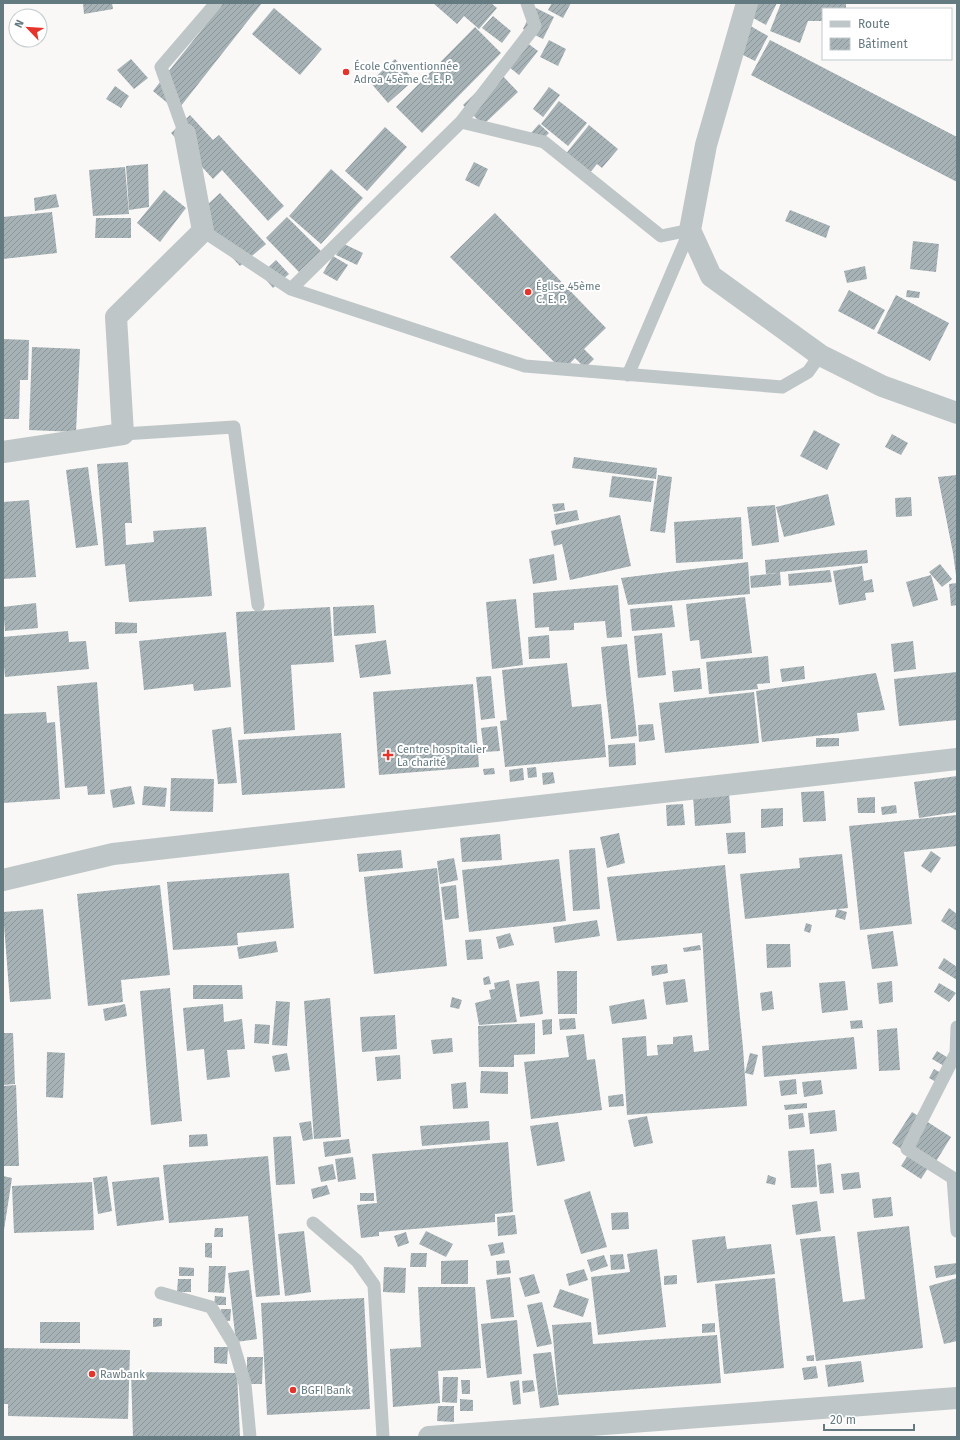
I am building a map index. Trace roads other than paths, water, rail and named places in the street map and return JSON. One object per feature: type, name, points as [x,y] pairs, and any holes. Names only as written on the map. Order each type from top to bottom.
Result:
[{"type":"street","points":[[747,3],[706,145],[690,230],[711,276],[820,355],[882,386],[957,413]]},
{"type":"street","points":[[3,452],[123,434],[116,317],[203,231],[185,134]]},
{"type":"street","points":[[3,880],[113,854],[957,759]]},
{"type":"street","points":[[429,1437],[957,1398]]},
{"type":"lane","points":[[185,134],[161,67],[216,3]]},
{"type":"lane","points":[[291,289],[462,122],[535,26],[527,3]]},
{"type":"lane","points":[[462,122],[544,142],[661,236],[690,230]]},
{"type":"lane","points":[[628,375],[690,230]]},
{"type":"lane","points":[[203,231],[291,289],[525,366],[782,388],[808,372],[820,355]]},
{"type":"lane","points":[[123,434],[234,427],[258,605]]},
{"type":"lane","points":[[957,1027],[956,1053],[907,1149],[953,1178],[957,1231]]},
{"type":"lane","points":[[314,1223],[357,1261],[374,1285],[383,1437]]},
{"type":"lane","points":[[161,1293],[211,1307],[233,1343],[245,1384],[250,1437]]},
{"type":"place","name":"École Conventionnée Adroa 45ème C. E. P.","points":[[346,72]]},
{"type":"place","name":"Église 45ème C. E. P.","points":[[528,292]]},
{"type":"place","name":"Centre hospitalier La charité","points":[[388,755]]},
{"type":"place","name":"Rawbank","points":[[92,1374]]},
{"type":"place","name":"BGFI Bank","points":[[293,1390]]}]
